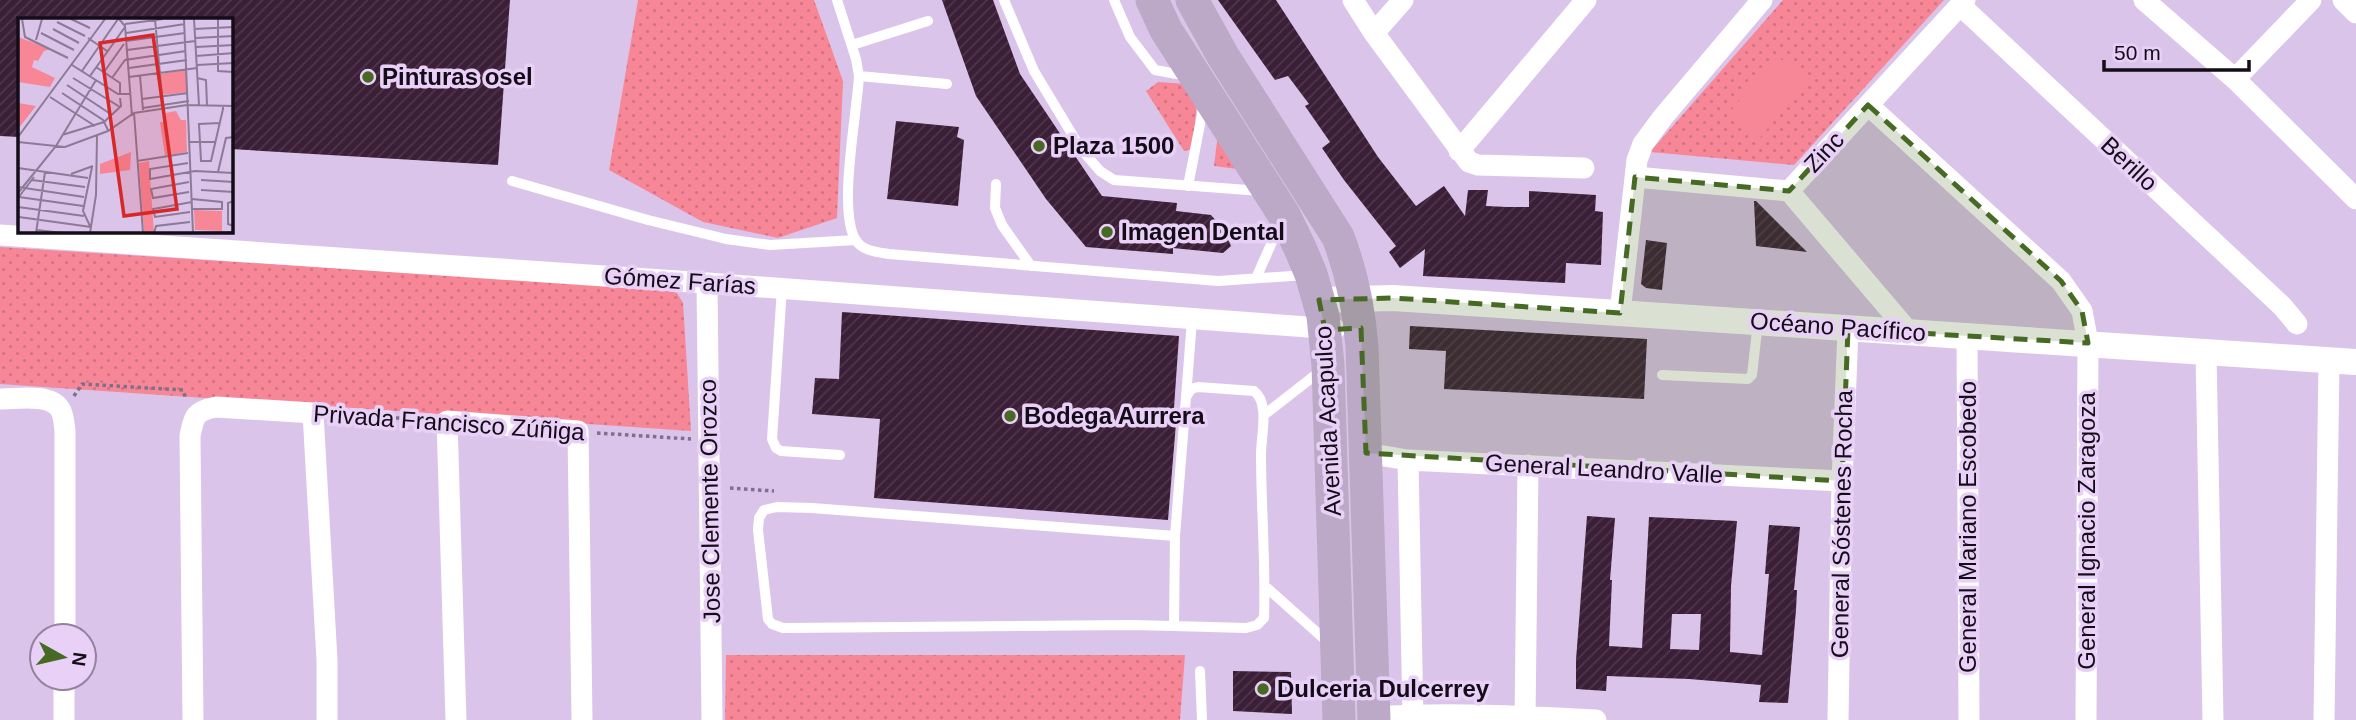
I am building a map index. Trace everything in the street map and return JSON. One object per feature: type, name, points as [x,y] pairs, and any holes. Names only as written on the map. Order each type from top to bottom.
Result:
[{"type":"main road","name":"Avenida Acapulco","points":[[1152,0],[1166,30],[1200,86],[1276,203],[1319,301],[1328,365],[1339,720]]},
{"type":"main road","name":"Avenida Acapulco","points":[[1192,0],[1223,55],[1338,237],[1349,265],[1358,313],[1366,453],[1374,719]]},
{"type":"street","points":[[1353,0],[1374,33],[1469,162],[1478,165],[1584,168]]},
{"type":"street","points":[[1374,33],[1403,0]]},
{"type":"street","points":[[1459,151],[1586,0]]},
{"type":"street","points":[[1620,313],[1634,177],[1643,144],[1762,0]]},
{"type":"street","points":[[2144,0],[2235,79],[2356,199]]},
{"type":"street","points":[[2235,79],[2311,0]]},
{"type":"street","points":[[2343,0],[2356,13]]},
{"type":"street","name":"Zinc","points":[[1634,177],[1789,191],[1963,3]]},
{"type":"street","name":"Berillo","points":[[1963,3],[2282,306],[2297,324]]},
{"type":"street","name":"General Ignacio Zaragoza","points":[[1868,105],[2061,281],[2082,311],[2088,343],[2086,720]]},
{"type":"street","points":[[1789,191],[1909,332]]},
{"type":"street","name":"Gómez Farías","points":[[0,235],[782,288],[1192,320],[1319,301]]},
{"type":"street","name":"Jose Clemente Orozco","points":[[707,283],[712,720]]},
{"type":"street","name":"Océano Pacífico","points":[[1319,301],[1358,313],[1620,313],[2356,362]]},
{"type":"street","name":"General Sóstenes Rocha","points":[[1838,720],[1842,481],[1848,329]]},
{"type":"street","name":"General Mariano Escobedo","points":[[1966,335],[1969,720]]},
{"type":"street","points":[[2206,352],[2213,720]]},
{"type":"street","points":[[2324,720],[2329,360]]},
{"type":"street","points":[[0,399],[42,400],[56,404],[64,421],[65,622]]},
{"type":"street","name":"Privada Francisco Zúñiga","points":[[193,419],[203,410],[216,407],[313,413]]},
{"type":"street","points":[[313,413],[327,660],[327,720]]},
{"type":"street","points":[[193,419],[190,436],[193,720]]},
{"type":"street","points":[[447,421],[456,720]]},
{"type":"street","name":"Privada Francisco Zúñiga","points":[[447,421],[578,431]]},
{"type":"street","points":[[578,431],[582,720]]},
{"type":"street","name":"General Leandro Valle","points":[[1366,453],[1408,460],[1842,481]]},
{"type":"street","points":[[1408,460],[1413,717]]},
{"type":"street","points":[[1525,718],[1528,465]]},
{"type":"street","points":[[64,692],[64,720]]},
{"type":"street","points":[[1374,719],[1413,717],[1596,720]]},
{"type":"lane","points":[[837,0],[859,76],[848,191],[849,221],[856,240],[867,250],[1218,281],[1257,276],[1319,301]]},
{"type":"lane","points":[[1004,0],[1034,71],[1081,149],[1100,171],[1114,180],[1188,186],[1276,203],[1257,276]]},
{"type":"lane","points":[[1114,0],[1130,37],[1155,70],[1200,86],[1188,186]]},
{"type":"lane","points":[[852,45],[928,21]]},
{"type":"lane","points":[[859,76],[947,84]]},
{"type":"lane","points":[[512,181],[726,239],[770,245],[856,240]]},
{"type":"lane","points":[[996,184],[995,208],[1002,225],[1031,266]]},
{"type":"lane","points":[[782,288],[772,439],[776,448],[784,452],[840,455]]},
{"type":"lane","points":[[1174,626],[1175,536],[1192,320]]},
{"type":"lane","points":[[1662,375],[1748,379],[1752,375],[1758,322]]},
{"type":"lane","points":[[1264,415],[1328,365]]},
{"type":"lane","points":[[1175,536],[776,507],[764,510],[759,518],[758,530],[768,619],[772,624],[783,628],[1121,625],[1246,628],[1257,625],[1264,618],[1265,586],[1261,482],[1264,415],[1260,397],[1254,391],[1198,387],[1191,389],[1186,397]]},
{"type":"lane","points":[[1265,586],[1337,651]]},
{"type":"lane","points":[[1200,671],[1202,720]]},
{"type":"path","points":[[64,421],[82,384],[183,390],[193,419]]},
{"type":"path","name":"Privada Francisco Zúñiga","points":[[313,413],[447,421]]},
{"type":"path","name":"Privada Francisco Zúñiga","points":[[578,431],[709,440]]},
{"type":"path","points":[[710,487],[786,492]]},
{"type":"highlighted area","points":[[1868,105],[2061,281],[2082,311],[2088,343],[1848,329],[1842,481],[1366,453],[1361,328],[1325,330],[1319,300],[1393,298],[1620,313],[1635,177],[1789,191]]},
{"type":"shaded area","points":[[638,0],[814,0],[843,81],[837,218],[778,238],[703,222],[609,170]]},
{"type":"shaded area","points":[[1783,0],[1944,0],[1794,165],[1650,152]]},
{"type":"shaded area","points":[[1777,56],[1808,80],[1759,139],[1729,113]]},
{"type":"shaded area","points":[[1158,82],[1187,84],[1197,100],[1193,149],[1184,151],[1146,91]]},
{"type":"shaded area","points":[[1219,125],[1253,171],[1214,166]]},
{"type":"shaded area","points":[[0,247],[663,289],[677,293],[683,303],[691,431],[0,384]]},
{"type":"shaded area","points":[[726,655],[1185,655],[1180,720],[725,720]]},
{"type":"building","name":"Pinturas osel","points":[[0,0],[510,0],[498,165],[233,149],[233,18],[18,18],[18,137],[0,136]]},
{"type":"building","name":"Plaza 1500","points":[[942,0],[993,0],[1020,74],[1102,196],[1177,203],[1176,211],[1211,215],[1224,230],[1231,246],[1223,253],[1173,248],[1173,254],[1086,247],[1046,199],[976,96]]},
{"type":"building","points":[[1218,0],[1276,0],[1378,157],[1416,206],[1444,186],[1465,216],[1468,190],[1488,190],[1486,206],[1507,207],[1529,207],[1529,191],[1596,195],[1595,211],[1603,212],[1601,265],[1566,263],[1565,283],[1423,276],[1425,249],[1400,268],[1389,252],[1396,246],[1322,148],[1330,142],[1305,106],[1309,104],[1288,76],[1275,80]]},
{"type":"building","points":[[896,121],[959,127],[957,137],[964,140],[958,206],[887,199]]},
{"type":"building","points":[[1756,201],[1807,252],[1756,246]]},
{"type":"building","points":[[1646,240],[1667,243],[1662,290],[1646,288],[1641,284]]},
{"type":"building","name":"Bodega Aurrera","points":[[842,312],[1179,336],[1173,422],[1176,423],[1168,520],[874,498],[880,419],[812,414],[815,378],[839,379]]},
{"type":"building","points":[[1410,326],[1647,339],[1644,399],[1444,389],[1446,351],[1409,349]]},
{"type":"building","points":[[1587,516],[1615,518],[1609,646],[1642,648],[1649,517],[1737,521],[1731,586],[1730,652],[1762,655],[1769,574],[1765,574],[1769,525],[1800,527],[1788,703],[1759,702],[1761,685],[1689,679],[1607,676],[1606,691],[1576,689]],"holes":[[[1672,614],[1701,614],[1699,650],[1670,649]]]},
{"type":"building","points":[[1233,671],[1291,672],[1292,714],[1233,711]]},
{"type":"place","name":"Pinturas osel","points":[[368,77]]},
{"type":"place","name":"Plaza 1500","points":[[1039,146]]},
{"type":"place","name":"Imagen Dental","points":[[1107,232]]},
{"type":"place","name":"Bodega Aurrera","points":[[1010,416]]},
{"type":"place","name":"Dulceria Dulcerrey","points":[[1263,689]]}]
